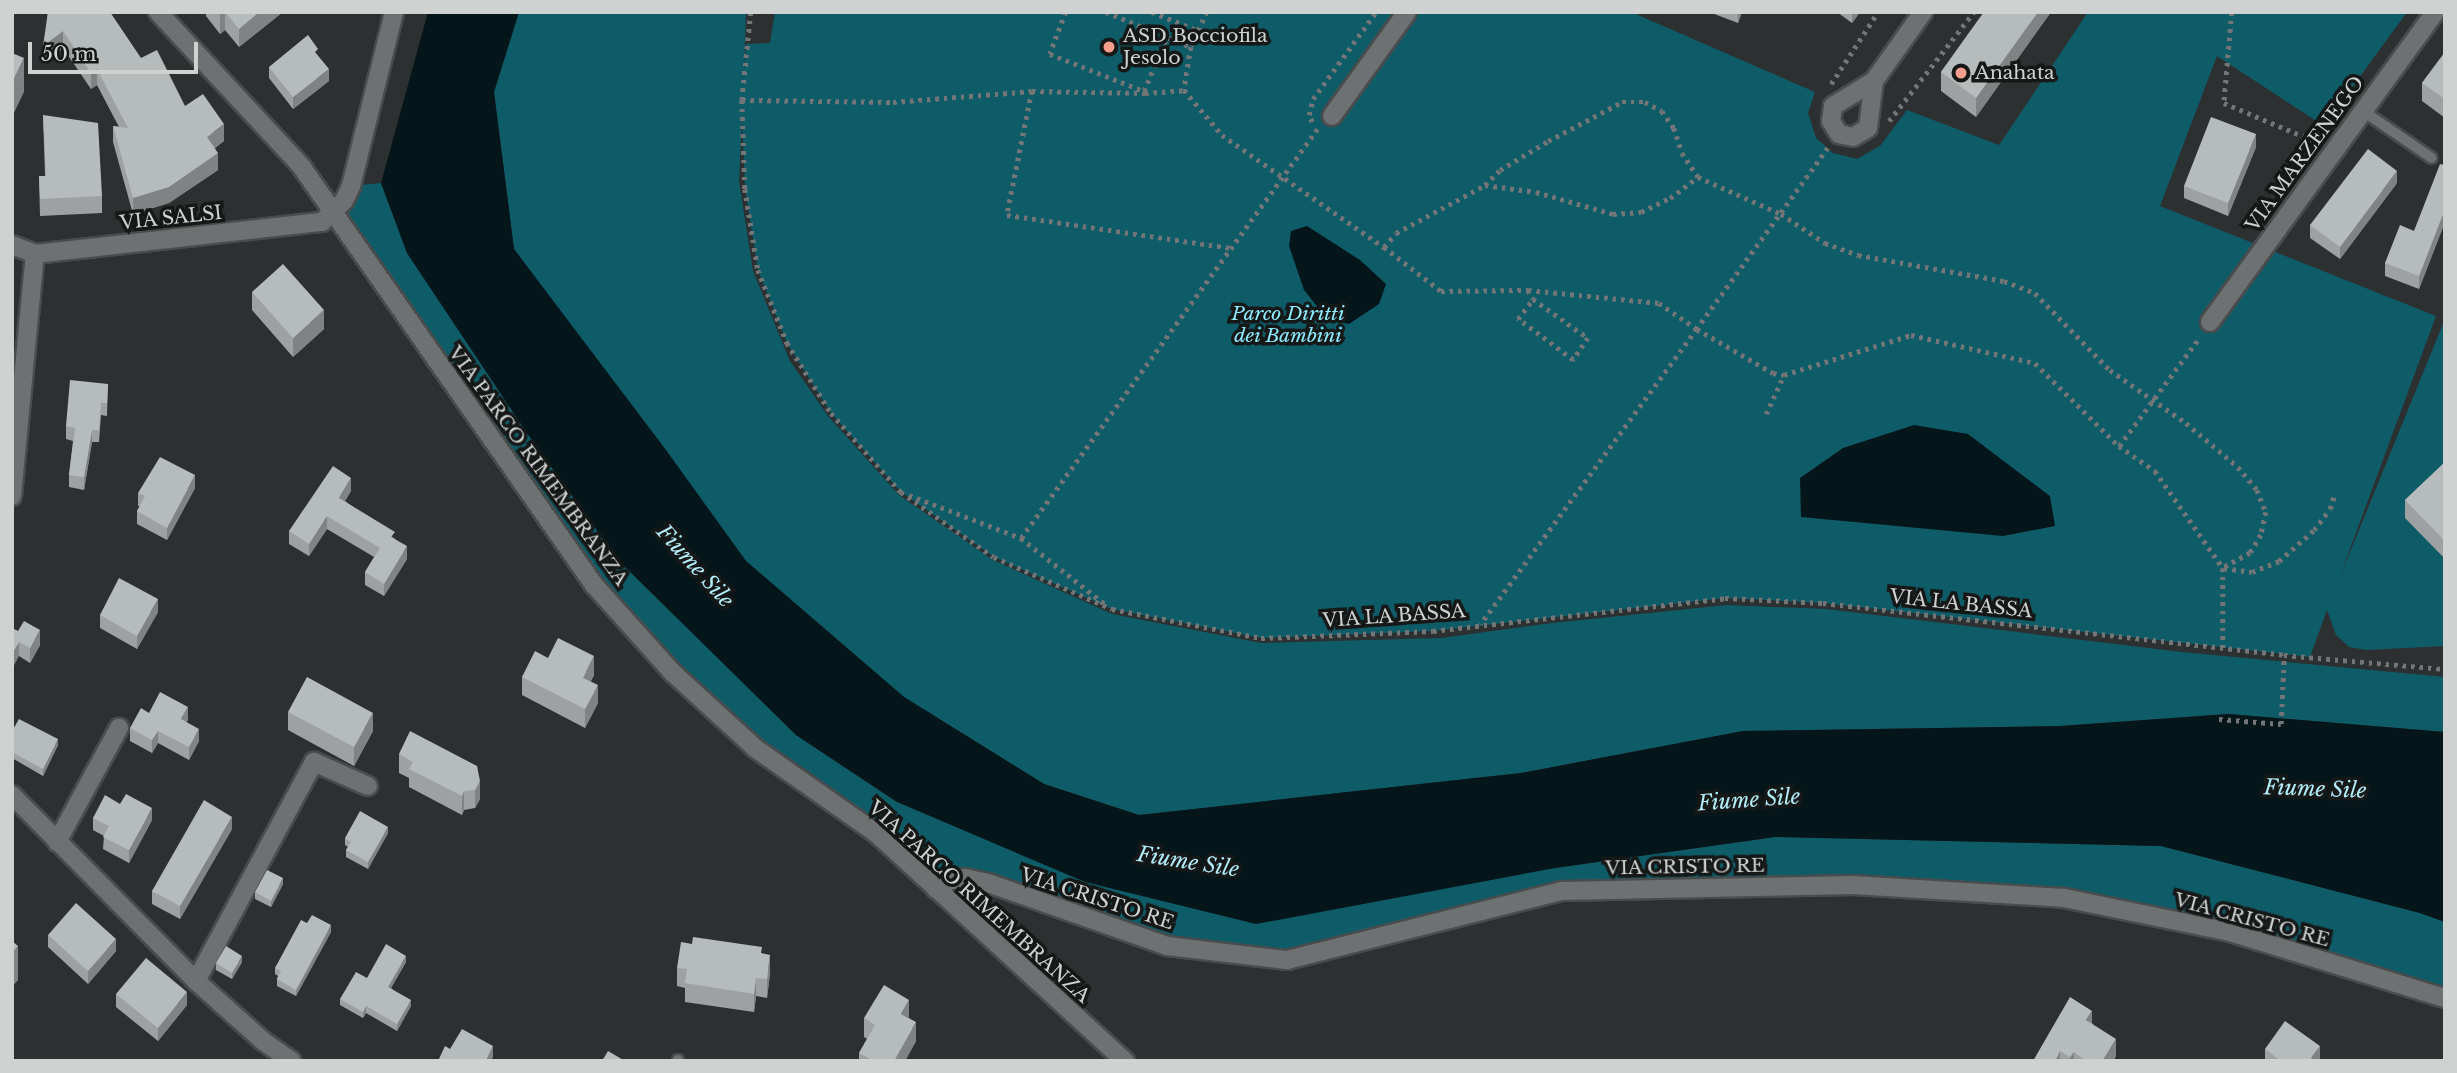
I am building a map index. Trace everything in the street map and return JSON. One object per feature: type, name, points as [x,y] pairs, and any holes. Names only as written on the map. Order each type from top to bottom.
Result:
[{"type":"street","name":"VIA PARCO RIMEMBRANZA","points":[[158,12],[301,166],[594,585],[673,673],[755,748],[876,834],[1125,1061]]},
{"type":"street","points":[[333,213],[344,201],[351,186],[394,12]]},
{"type":"street","points":[[1332,116],[1407,12]]},
{"type":"street","points":[[1874,81],[1923,12]]},
{"type":"street","name":"VIA MARZENEGO","points":[[2206,328],[2435,12]]},
{"type":"street","name":"VIA SALSI","points":[[12,245],[35,254],[322,222],[333,213]]},
{"type":"street","points":[[12,496],[35,254]]},
{"type":"street","points":[[57,842],[119,728]]},
{"type":"street","points":[[195,981],[314,762],[368,786]]},
{"type":"street","points":[[12,795],[195,981],[263,1041],[292,1061]]},
{"type":"street","name":"VIA CRISTO RE","points":[[936,888],[946,881],[965,878],[988,883],[1167,946],[1287,960],[1562,891],[1853,884],[2064,898],[2230,932],[2445,998]]},
{"type":"lane","points":[[2363,111],[2432,159]]},
{"type":"path","name":"VIA LA BASSA","points":[[751,12],[742,100],[745,189],[758,270],[788,343],[831,413],[901,492],[994,557],[1112,609],[1261,638],[1433,631],[1725,598],[1824,603],[2284,655],[2445,669]]},
{"type":"path","points":[[1066,12],[1050,54],[1144,92]]},
{"type":"path","points":[[1106,12],[1191,47]]},
{"type":"path","points":[[1152,12],[1196,30]]},
{"type":"path","points":[[1207,12],[1196,30],[1184,90],[1222,135],[1384,247],[1441,291],[1528,289],[1659,303],[1773,373],[1784,375],[1911,335],[2035,363],[2119,446],[2155,471],[2223,568],[2223,648]]},
{"type":"path","points":[[1323,86],[1376,12]]},
{"type":"path","points":[[1825,93],[1878,12]]},
{"type":"path","points":[[1885,126],[1913,94],[1974,12]]},
{"type":"path","points":[[2232,12],[2224,103],[2335,149]]},
{"type":"path","points":[[1144,92],[1167,36]]},
{"type":"path","points":[[742,100],[893,102],[1032,91],[1184,90]]},
{"type":"path","points":[[1032,91],[1007,215],[1230,248]]},
{"type":"path","points":[[1384,247],[1396,233],[1485,185],[1500,170],[1548,141],[1622,102],[1644,102],[1662,111],[1674,128],[1682,153],[1698,177],[1780,214],[1825,243],[1858,255],[2004,281],[2035,293],[2110,370],[2154,400],[2238,467],[2257,490],[2266,512],[2261,535],[2250,553],[2223,568]]},
{"type":"path","points":[[1021,538],[1318,128]]},
{"type":"path","points":[[1481,624],[1831,144]]},
{"type":"path","points":[[1485,185],[1536,192],[1613,214],[1641,212],[1670,198],[1698,177]]},
{"type":"path","points":[[1528,289],[1533,299],[1588,338],[1573,360],[1518,319],[1533,299]]},
{"type":"path","points":[[2119,446],[2206,328]]},
{"type":"path","points":[[1766,414],[1784,375]]},
{"type":"path","points":[[901,492],[1021,538],[1112,609]]},
{"type":"path","points":[[2223,568],[2252,572],[2279,561],[2314,530],[2330,509],[2334,496]]},
{"type":"path","points":[[2220,719],[2281,724],[2284,655]]},
{"type":"green space","name":"Parco Diritti dei Bambini","points":[[519,12],[746,12],[744,69],[746,44],[770,43],[775,12],[1631,12],[1815,92],[1808,113],[1816,138],[1833,153],[1857,159],[1880,146],[1907,110],[1999,145],[2088,12],[2407,12],[2324,126],[2217,56],[2160,206],[2436,316],[2339,579],[2445,319],[2445,474],[2406,518],[2445,559],[2445,646],[2367,650],[2349,647],[2336,635],[2327,610],[2310,657],[1823,603],[1725,598],[1433,631],[1261,638],[1112,609],[994,557],[901,492],[831,413],[787,343],[758,270],[745,189],[742,118],[739,181],[753,271],[790,361],[828,416],[899,495],[993,560],[1112,614],[1261,643],[1441,638],[1552,623],[1727,605],[1826,609],[2182,652],[2445,677],[2445,732],[2229,714],[2060,726],[1743,731],[1521,773],[1139,815],[1044,784],[904,697],[746,561],[514,249],[494,92]]},
{"type":"green space","points":[[381,183],[407,253],[529,436],[619,561],[796,735],[897,802],[1555,868],[1775,837],[2161,846],[2420,913],[2445,922],[2445,998],[2396,981],[2064,898],[1853,885],[1562,891],[1287,960],[1167,946],[988,883],[936,889],[755,748],[594,585],[333,213],[351,186]]},
{"type":"water","name":"Fiume Sile","points":[[428,12],[519,12],[494,92],[514,249],[746,561],[904,697],[1044,784],[1139,815],[1521,773],[1743,731],[2060,726],[2229,714],[2445,732],[2445,922],[2420,913],[2161,846],[1775,837],[1555,868],[1256,924],[1085,882],[897,802],[796,735],[619,561],[529,436],[407,253],[381,183]]},
{"type":"water","points":[[1307,226],[1360,260],[1386,284],[1379,304],[1349,324],[1328,320],[1304,290],[1289,246],[1291,231]]},
{"type":"water","points":[[1914,425],[1968,434],[2050,496],[2055,526],[2003,536],[1801,517],[1800,478],[1843,448]]},
{"type":"building","points":[[48,12],[110,12],[141,58],[157,50],[185,106],[203,94],[224,124],[207,137],[218,153],[169,187],[133,198],[113,126],[128,128],[97,69],[91,73],[63,31],[43,46]]},
{"type":"building","points":[[225,12],[259,12],[239,29]]},
{"type":"building","points":[[1984,12],[2038,12],[1976,98],[1941,72]]},
{"type":"building","points":[[308,35],[318,49],[315,52],[329,69],[293,97],[269,67]]},
{"type":"building","points":[[2445,52],[2445,99],[2422,83]]},
{"type":"building","points":[[12,53],[24,58],[12,83]]},
{"type":"building","points":[[43,115],[98,123],[102,196],[40,199],[39,176],[46,176]]},
{"type":"building","points":[[2211,117],[2256,134],[2228,203],[2184,186]]},
{"type":"building","points":[[2368,149],[2397,171],[2340,247],[2310,225]]},
{"type":"building","points":[[2440,164],[2445,165],[2445,209],[2419,276],[2385,263],[2400,225],[2414,231]]},
{"type":"building","points":[[283,264],[324,310],[293,338],[252,292]]},
{"type":"building","points":[[70,380],[108,384],[107,403],[101,403],[99,430],[92,430],[84,477],[69,475],[75,428],[66,426]]},
{"type":"building","points":[[160,457],[195,475],[167,528],[137,511],[145,496],[138,493]]},
{"type":"building","points":[[2445,462],[2445,541],[2405,500]]},
{"type":"building","points":[[333,466],[351,478],[339,498],[395,532],[391,537],[407,546],[384,584],[365,572],[380,548],[327,516],[309,544],[289,531]]},
{"type":"building","points":[[119,578],[158,599],[137,636],[100,615]]},
{"type":"building","points":[[24,621],[40,630],[30,648],[19,642],[12,655],[12,628],[18,631]]},
{"type":"building","points":[[558,638],[594,656],[583,678],[598,685],[585,709],[522,677],[535,651],[548,658]]},
{"type":"building","points":[[307,677],[373,713],[354,747],[288,712]]},
{"type":"building","points":[[160,692],[188,707],[181,719],[199,729],[189,747],[158,731],[152,740],[130,728],[141,708],[149,713]]},
{"type":"building","points":[[19,719],[58,739],[43,769],[12,752],[12,731]]},
{"type":"building","points":[[410,731],[477,766],[480,781],[475,790],[464,791],[462,796],[409,769],[413,762],[399,754]]},
{"type":"building","points":[[126,794],[152,808],[129,850],[103,837],[109,826],[93,818],[105,795],[120,804]]},
{"type":"building","points":[[204,800],[232,817],[180,906],[152,891]]},
{"type":"building","points":[[360,811],[388,827],[368,862],[346,850],[351,842],[345,838]]},
{"type":"building","points":[[267,870],[283,878],[271,901],[255,892]]},
{"type":"building","points":[[76,903],[116,939],[88,971],[48,935]]},
{"type":"building","points":[[312,915],[331,925],[296,990],[277,979],[281,971],[275,968],[301,920],[307,923]]},
{"type":"building","points":[[693,937],[762,947],[761,953],[770,955],[767,979],[756,978],[754,994],[685,983],[687,969],[677,968],[681,942],[692,944]]},
{"type":"building","points":[[12,941],[18,946],[12,953]]},
{"type":"building","points":[[386,944],[406,956],[388,987],[411,1000],[397,1024],[366,1006],[363,1012],[340,999],[356,972],[367,978]]},
{"type":"building","points":[[226,946],[242,956],[232,973],[216,963]]},
{"type":"building","points":[[146,958],[187,992],[158,1028],[116,994]]},
{"type":"building","points":[[884,985],[909,1000],[901,1014],[916,1022],[894,1061],[869,1061],[870,1059],[859,1053],[875,1025],[864,1018]]},
{"type":"building","points":[[2070,997],[2092,1011],[2086,1020],[2116,1039],[2102,1061],[2086,1061],[2074,1052],[2070,1057],[2060,1051],[2055,1061],[2033,1061]]},
{"type":"building","points":[[2285,1021],[2320,1046],[2311,1058],[2314,1061],[2277,1061],[2278,1059],[2265,1049]]},
{"type":"building","points":[[462,1029],[493,1046],[486,1061],[438,1061],[445,1046],[450,1049]]},
{"type":"building","points":[[608,1051],[625,1061],[602,1061]]},
{"type":"place","name":"ASD Bocciofila Jesolo","points":[[1109,47]]},
{"type":"place","name":"Anahata","points":[[1961,73]]}]
